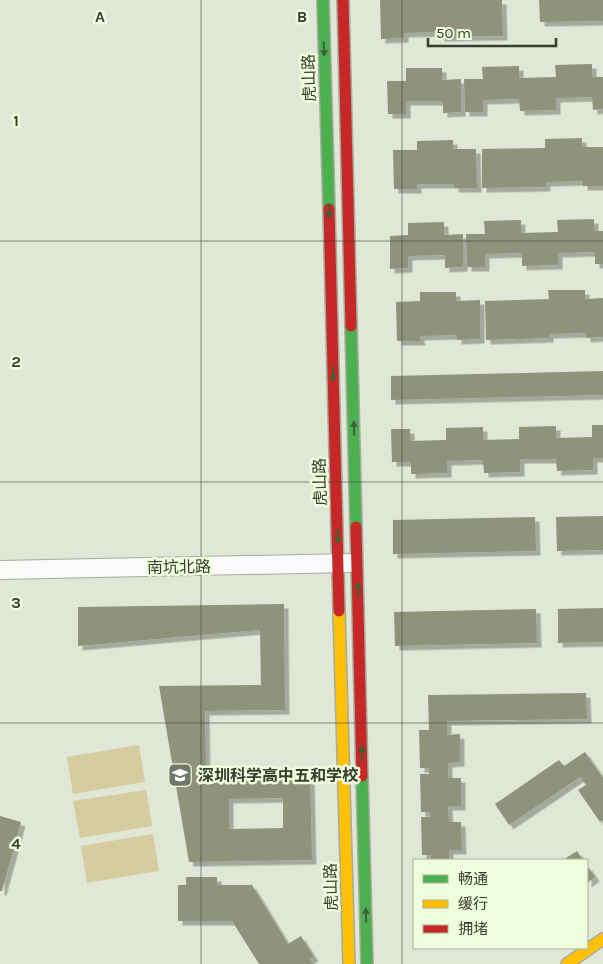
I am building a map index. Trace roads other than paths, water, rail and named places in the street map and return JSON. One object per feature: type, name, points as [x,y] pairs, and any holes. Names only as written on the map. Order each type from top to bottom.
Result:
[{"type":"street","name":"虎山路","points":[[323,0],[349,964]]},
{"type":"street","points":[[343,0],[367,964]]},
{"type":"street","name":"南坑北路","points":[[0,570],[357,563]]},
{"type":"street","points":[[567,964],[603,939]]},
{"type":"place","name":"深圳科学高中五和学校","points":[[180,775]]}]
